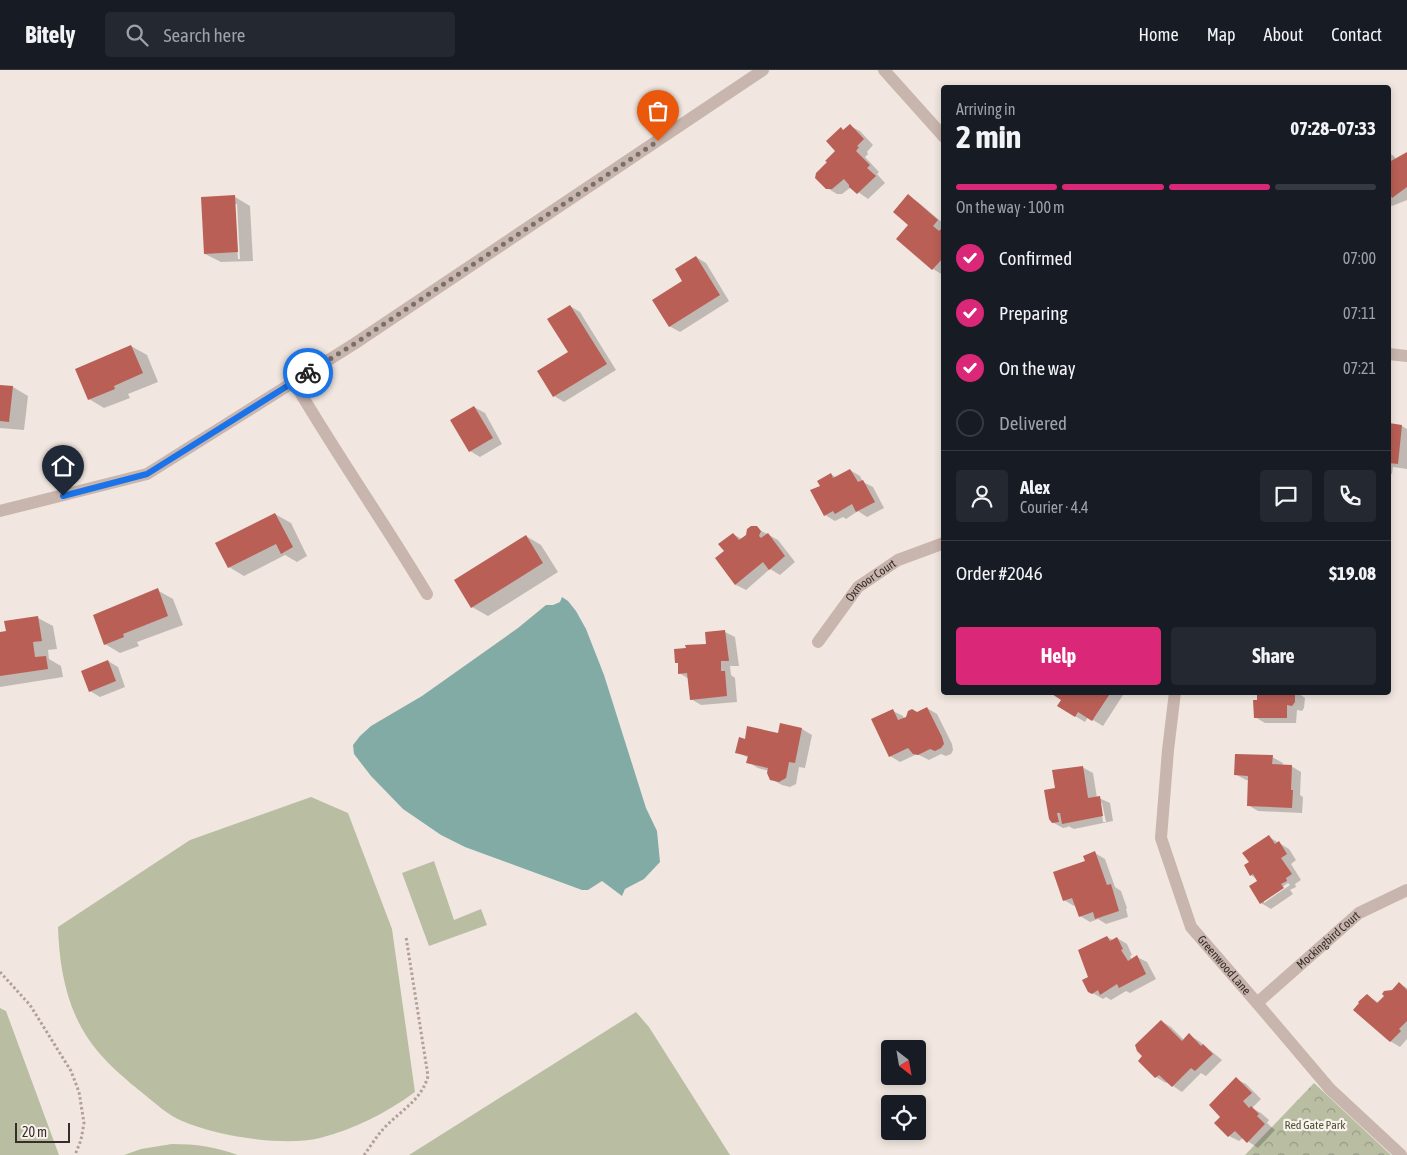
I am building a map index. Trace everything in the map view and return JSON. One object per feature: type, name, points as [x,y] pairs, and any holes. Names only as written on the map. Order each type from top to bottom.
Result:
[{"type":"street","points":[[0,511],[147,474],[362,339],[763,70]]},
{"type":"street","points":[[884,70],[941,134]]},
{"type":"street","points":[[1391,354],[1407,356]]},
{"type":"street","points":[[294,382],[326,438],[390,532],[427,594]]},
{"type":"street","name":"Oxmoor Court","points":[[818,642],[858,587],[898,560],[941,544]]},
{"type":"street","name":"Greenwood Lane","points":[[1175,695],[1161,838],[1191,927],[1330,1089],[1401,1155]]},
{"type":"street","name":"Mockingbird Court","points":[[1257,1003],[1359,913],[1407,890]]},
{"type":"path","points":[[364,1155],[384,1128],[425,1087],[428,1076],[406,936]]},
{"type":"path","points":[[0,972],[30,1005],[71,1071],[79,1092],[84,1123],[81,1140],[75,1155]]},
{"type":"green space","points":[[311,797],[348,813],[392,929],[415,1092],[393,1107],[358,1125],[320,1138],[305,1140],[269,1141],[231,1135],[177,1119],[158,1106],[117,1071],[85,1034],[74,1012],[66,988],[61,964],[58,927],[190,840]]},
{"type":"green space","points":[[434,861],[454,920],[481,909],[487,925],[429,946],[402,873]]},
{"type":"green space","points":[[0,1008],[6,1011],[59,1155],[0,1155]]},
{"type":"green space","points":[[636,1012],[649,1027],[730,1155],[409,1155]]},
{"type":"green space","name":"Red Gate Park","points":[[1314,1083],[1391,1155],[1245,1155]]},
{"type":"green space","points":[[172,1144],[206,1146],[238,1155],[124,1155],[141,1149]]},
{"type":"water","points":[[562,597],[576,611],[586,629],[604,675],[646,808],[657,831],[660,862],[644,879],[625,889],[622,896],[602,881],[588,890],[582,890],[465,847],[441,835],[403,809],[371,776],[354,754],[353,745],[371,726],[422,696],[518,628],[546,605],[560,602]]},
{"type":"building","points":[[850,124],[864,139],[857,146],[859,147],[856,151],[870,165],[867,168],[876,176],[857,194],[844,179],[832,189],[826,189],[815,178],[816,173],[835,151],[826,141],[841,127],[843,130]]},
{"type":"building","points":[[1407,152],[1407,187],[1392,198],[1391,196],[1391,161]]},
{"type":"building","points":[[908,194],[938,220],[933,226],[939,231],[941,229],[941,260],[932,270],[896,239],[908,225],[893,212]]},
{"type":"building","points":[[235,195],[238,252],[204,254],[201,197]]},
{"type":"building","points":[[696,256],[720,295],[669,327],[652,300],[682,281],[675,269]]},
{"type":"building","points":[[570,305],[607,364],[553,397],[537,371],[568,352],[547,319]]},
{"type":"building","points":[[131,345],[143,373],[114,386],[115,389],[88,400],[75,369]]},
{"type":"building","points":[[0,385],[13,386],[9,422],[0,421]]},
{"type":"building","points":[[474,406],[493,438],[469,452],[450,420]]},
{"type":"building","points":[[1391,423],[1402,425],[1398,464],[1391,463]]},
{"type":"building","points":[[850,469],[858,482],[863,480],[875,502],[856,512],[852,504],[835,514],[833,511],[824,516],[810,490],[820,486],[817,481],[831,473],[833,478]]},
{"type":"building","points":[[275,513],[293,547],[281,554],[276,544],[228,568],[215,543]]},
{"type":"building","points":[[751,526],[757,526],[761,531],[759,536],[761,538],[768,533],[785,556],[769,570],[763,562],[735,585],[715,558],[724,551],[718,544],[733,533],[739,540],[746,535],[747,529]]},
{"type":"building","points":[[526,535],[543,563],[471,608],[454,580]]},
{"type":"building","points":[[158,588],[168,616],[123,634],[124,637],[104,645],[93,615]]},
{"type":"building","points":[[38,616],[42,641],[33,642],[35,657],[46,656],[48,669],[0,676],[0,632],[6,631],[4,621]]},
{"type":"building","points":[[725,630],[729,661],[721,661],[721,671],[725,671],[727,696],[690,700],[687,673],[678,674],[678,663],[675,663],[674,649],[686,648],[685,645],[706,644],[705,632]]},
{"type":"building","points":[[108,660],[116,681],[89,692],[81,671]]},
{"type":"building","points":[[1054,695],[1109,695],[1092,721],[1078,712],[1075,717],[1057,706],[1061,700]]},
{"type":"building","points":[[1257,695],[1295,695],[1295,702],[1292,706],[1287,705],[1287,718],[1254,718],[1253,700],[1257,700]]},
{"type":"building","points":[[927,707],[942,737],[944,744],[941,748],[935,751],[930,749],[918,755],[913,754],[908,748],[889,757],[871,719],[893,709],[898,720],[906,717],[908,711],[912,709],[917,712]]},
{"type":"building","points":[[780,723],[802,728],[795,763],[789,762],[786,778],[779,782],[770,780],[767,773],[768,768],[746,763],[748,756],[735,753],[739,737],[745,739],[747,726],[778,733]]},
{"type":"building","points":[[1235,754],[1273,755],[1272,764],[1292,765],[1292,808],[1247,806],[1248,776],[1234,775]]},
{"type":"building","points":[[1083,766],[1088,798],[1100,796],[1103,816],[1062,824],[1060,813],[1057,813],[1059,822],[1052,823],[1049,819],[1044,790],[1055,788],[1052,770]]},
{"type":"building","points":[[1269,835],[1275,844],[1279,841],[1287,854],[1281,858],[1292,874],[1286,878],[1287,881],[1281,884],[1284,888],[1260,904],[1249,886],[1257,881],[1253,874],[1250,876],[1244,865],[1249,862],[1242,853]]},
{"type":"building","points":[[1095,851],[1107,885],[1111,884],[1119,911],[1095,919],[1093,912],[1079,917],[1072,898],[1063,901],[1053,872],[1085,861],[1083,856]]},
{"type":"building","points":[[1107,936],[1110,941],[1117,937],[1123,949],[1121,950],[1128,961],[1137,955],[1146,974],[1119,988],[1117,984],[1100,995],[1098,990],[1092,994],[1088,992],[1082,980],[1088,977],[1078,950]]},
{"type":"building","points":[[1399,982],[1407,990],[1407,1021],[1399,1029],[1401,1031],[1390,1042],[1353,1010],[1358,1002],[1367,994],[1377,1003],[1384,996],[1382,994],[1384,991],[1392,990]]},
{"type":"building","points":[[1161,1020],[1182,1041],[1189,1033],[1201,1046],[1203,1044],[1213,1054],[1195,1071],[1191,1068],[1172,1087],[1159,1075],[1155,1078],[1138,1061],[1142,1056],[1137,1051],[1135,1045]]},
{"type":"building","points":[[1236,1077],[1252,1093],[1243,1101],[1249,1108],[1251,1106],[1259,1114],[1257,1116],[1265,1124],[1247,1143],[1235,1131],[1228,1137],[1214,1123],[1220,1117],[1209,1105]]},
{"type":"way so far","points":[[308,373],[658,141]]},
{"type":"route","points":[[63,496],[147,474],[308,373]]}]
